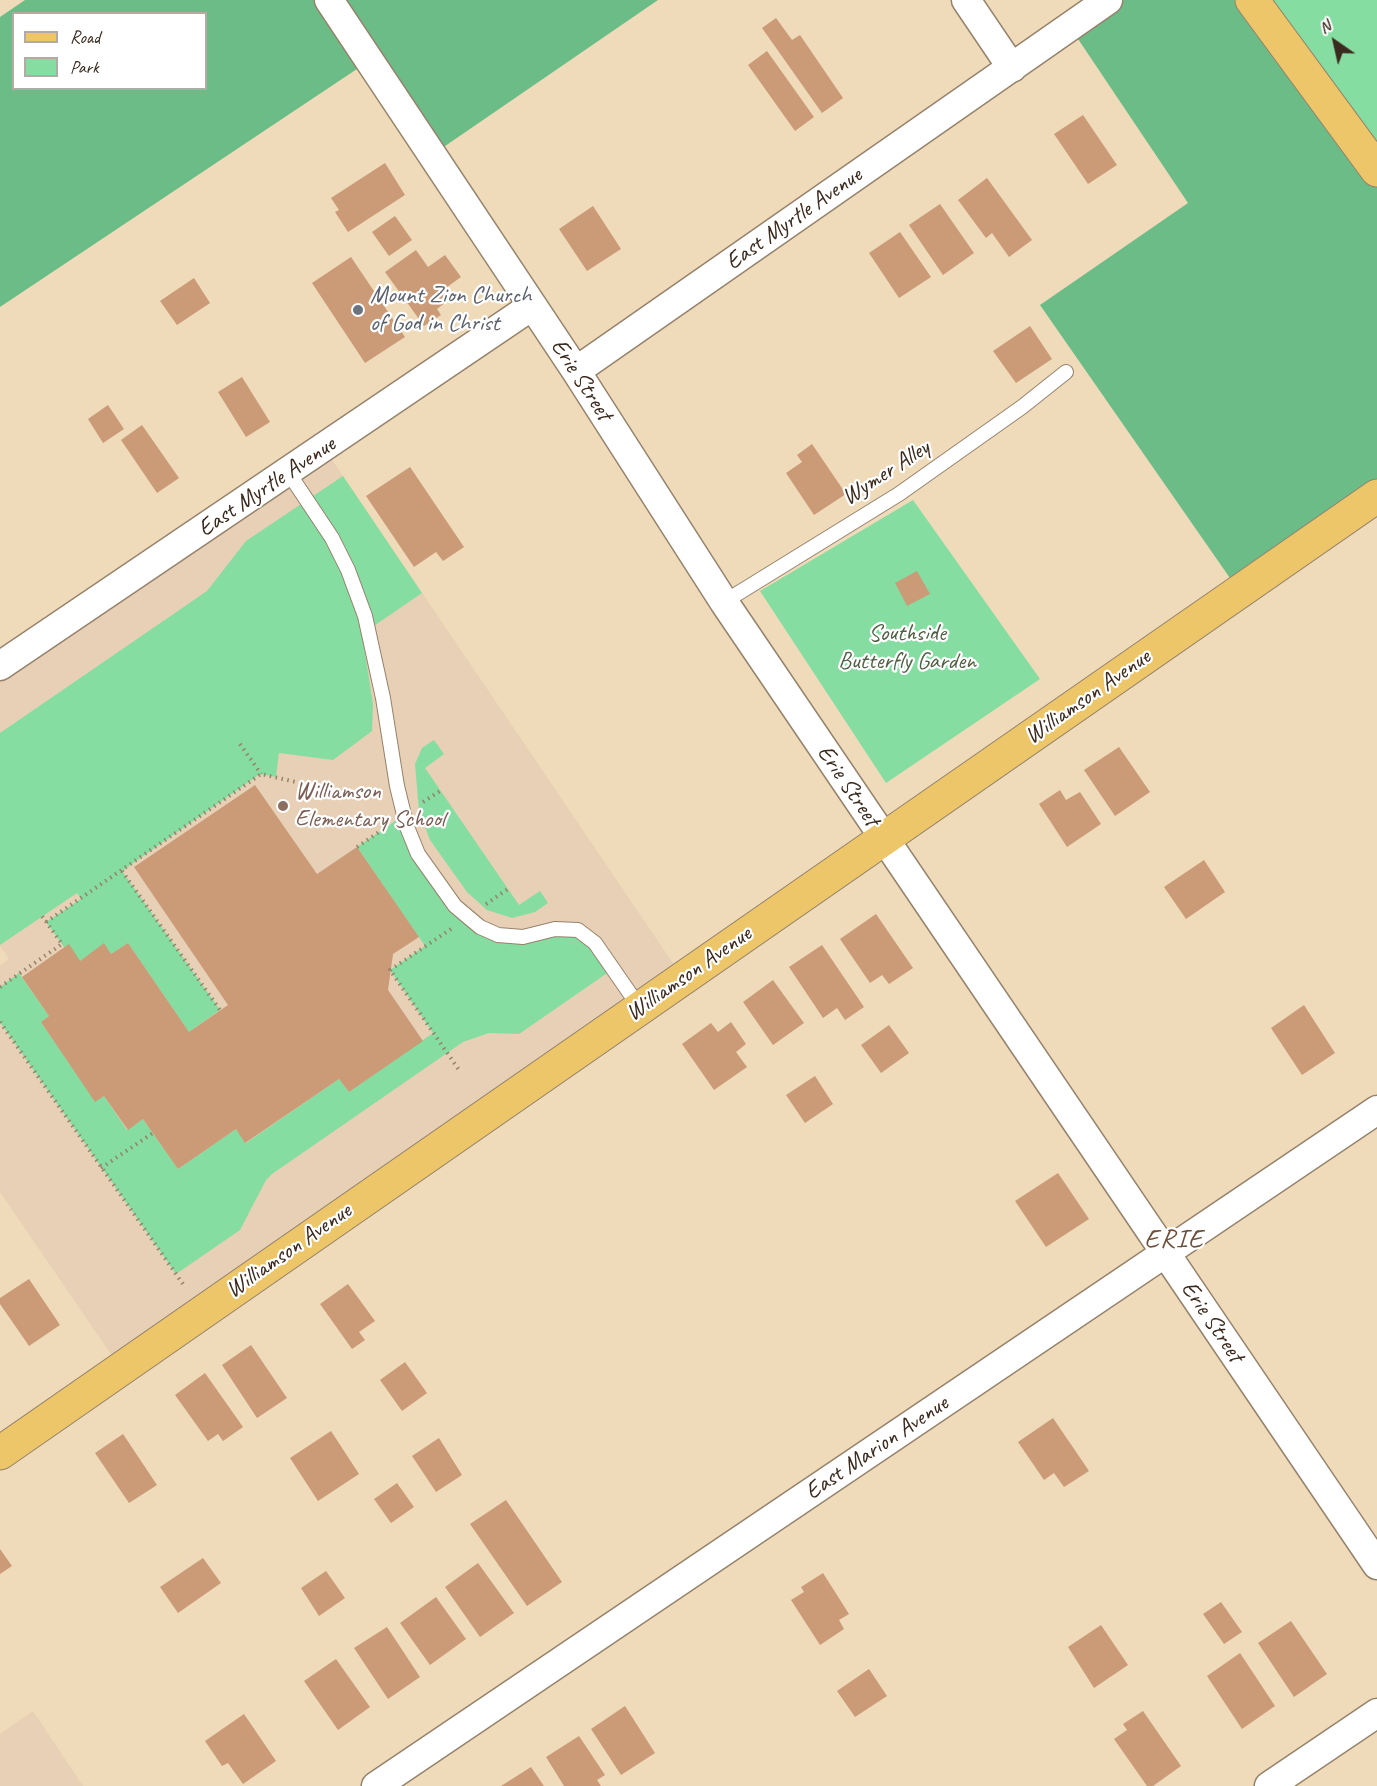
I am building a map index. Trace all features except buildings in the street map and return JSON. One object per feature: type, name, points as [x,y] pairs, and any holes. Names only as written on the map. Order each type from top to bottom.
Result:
[{"type":"main road","points":[[1252,0],[1377,171]]},
{"type":"main road","name":"Williamson Avenue","points":[[0,1452],[1377,496]]},
{"type":"street","name":"Erie Street","points":[[329,0],[576,371],[724,602],[1377,1565]]},
{"type":"street","points":[[966,0],[1012,68]]},
{"type":"street","name":"East Myrtle Avenue","points":[[576,371],[1108,0]]},
{"type":"street","name":"East Myrtle Avenue","points":[[0,666],[532,306]]},
{"type":"street","name":"East Marion Avenue","points":[[376,1786],[1377,1110]]},
{"type":"street","points":[[1269,1786],[1377,1713]]},
{"type":"lane","name":"Wymer Alley","points":[[724,602],[899,494],[974,442],[1066,372]]},
{"type":"lane","points":[[288,472],[332,538],[364,616],[406,827],[423,862],[455,906],[480,927],[498,935],[524,937],[555,929],[578,930],[595,943],[640,1008]]},
{"type":"path","points":[[240,744],[261,774],[300,783]]},
{"type":"path","points":[[46,922],[261,774]]},
{"type":"path","points":[[122,871],[220,1010]]},
{"type":"path","points":[[459,1070],[390,970],[508,889]]},
{"type":"path","points":[[0,987],[62,944],[42,916]]},
{"type":"path","points":[[0,1022],[202,1312]]},
{"type":"path","points":[[101,1168],[153,1133]]},
{"type":"shaded area","name":"Williamson Elementary School","points":[[324,448],[683,978],[121,1369],[0,1192],[0,965],[9,959],[0,946],[0,646],[9,660]]},
{"type":"shaded area","points":[[33,1711],[83,1786],[0,1786],[0,1734]]},
{"type":"green space","points":[[25,0],[658,0],[432,155],[369,61],[0,307],[0,17]]},
{"type":"green space","points":[[1108,0],[1252,0],[1377,170],[1377,496],[1239,591],[1040,305],[1188,203],[1070,27]]},
{"type":"green space","points":[[1252,0],[1377,0],[1377,170]]},
{"type":"green space","points":[[343,476],[422,593],[362,634],[373,704],[372,731],[333,760],[279,753],[276,777],[260,774],[122,871],[220,1010],[189,1032],[128,943],[111,954],[104,944],[80,961],[64,947],[46,922],[81,899],[77,893],[0,945],[0,733],[207,591],[246,541]]},
{"type":"green space","name":"Southside Butterfly Garden","points":[[913,500],[1040,679],[886,783],[760,591]]},
{"type":"green space","points":[[434,740],[444,754],[425,768],[519,905],[540,891],[548,903],[535,912],[512,918],[487,910],[467,892],[430,840],[419,811],[415,764],[422,748]]},
{"type":"green space","points":[[404,815],[438,884],[498,935],[578,930],[613,969],[519,1034],[489,1033],[463,1042],[272,1174],[266,1180],[240,1230],[176,1274],[0,1022],[0,987],[19,973],[49,1016],[41,1022],[95,1101],[104,1096],[127,1130],[143,1119],[178,1169],[236,1129],[246,1143],[339,1079],[349,1092],[433,1033],[390,970],[425,946],[357,847]]},
{"type":"place","name":"Mount Zion Church of God in Christ","points":[[358,310]]},
{"type":"place","name":"Williamson Elementary School","points":[[283,806]]},
{"type":"district","name":"ERIE","points":[[1174,1240]]}]
